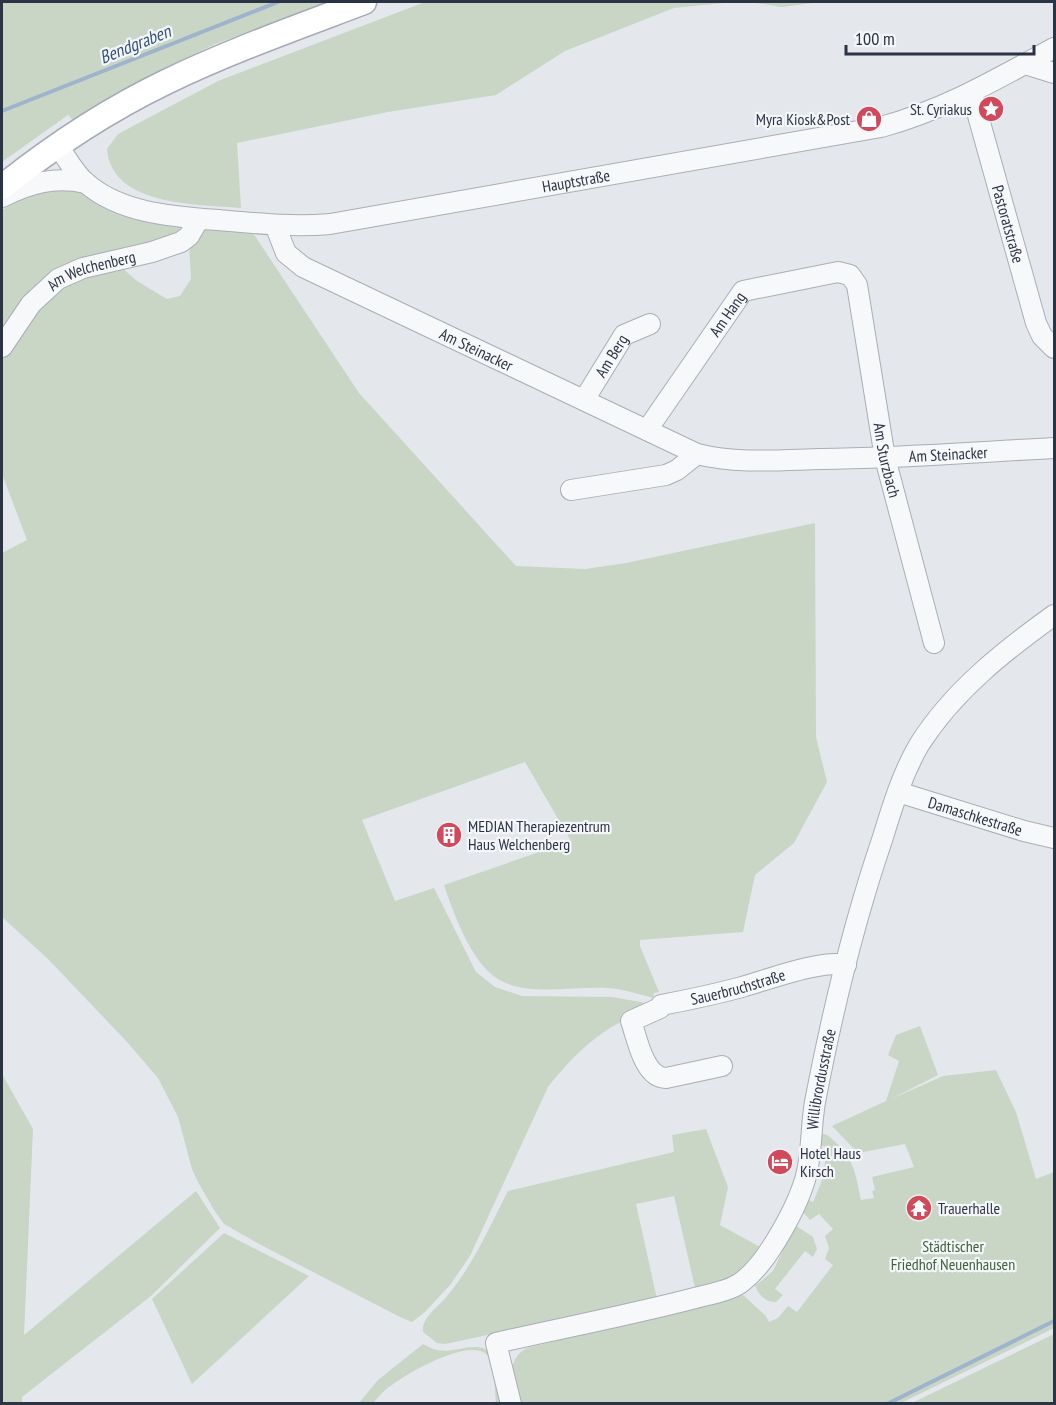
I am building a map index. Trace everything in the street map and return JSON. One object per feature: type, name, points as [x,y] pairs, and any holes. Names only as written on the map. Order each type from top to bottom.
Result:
[{"type":"main road","points":[[2,188],[58,146],[164,83],[231,53],[364,2]]},
{"type":"street","name":"Hauptstraße","points":[[58,146],[86,183],[109,197],[140,209],[200,219],[275,225],[308,225],[338,222],[861,132],[924,114],[972,94],[1054,48]]},
{"type":"street","points":[[1025,64],[1054,73]]},
{"type":"street","name":"Pastoratstraße","points":[[972,94],[1036,323],[1042,336],[1054,348]]},
{"type":"street","name":"Hauptstraße","points":[[2,197],[42,181],[68,180],[86,183]]},
{"type":"street","name":"Am Welchenberg","points":[[2,347],[31,304],[58,279],[83,268],[159,250],[181,242],[189,236],[200,219]]},
{"type":"street","name":"Am Steinacker","points":[[275,225],[286,253],[303,267],[697,454],[766,461],[885,458],[1054,448]]},
{"type":"street","name":"Am Hang","points":[[647,430],[743,291],[838,272],[852,276]]},
{"type":"street","name":"Am Sturzbach","points":[[852,276],[857,290],[885,458],[934,643]]},
{"type":"street","name":"Am Berg","points":[[584,400],[624,334],[650,324]]},
{"type":"street","points":[[571,490],[666,475],[677,470],[697,454]]},
{"type":"street","name":"Willibrordusstraße","points":[[511,1404],[496,1343],[715,1292],[741,1283],[757,1268],[780,1231],[805,1182],[812,1143],[814,1105],[846,964],[867,884],[898,792],[919,746],[945,710],[1001,655],[1054,615]]},
{"type":"street","name":"Damaschkestraße","points":[[898,792],[1054,838]]},
{"type":"street","name":"Sauerbruchstraße","points":[[722,1066],[666,1078],[658,1077],[648,1069],[631,1021],[660,1008],[661,1005],[710,995],[837,962],[846,964]]},
{"type":"green space","points":[[2,2],[332,2],[215,44],[155,73],[73,120],[68,115],[2,162]]},
{"type":"green space","points":[[425,2],[733,2],[674,8],[565,51],[496,95],[388,112],[237,143],[241,208],[160,199],[140,192],[124,182],[112,168],[107,149],[118,134],[218,81]]},
{"type":"green space","points":[[749,2],[822,2],[782,7]]},
{"type":"green space","points":[[61,187],[84,189],[178,224],[181,229],[181,238],[78,267],[2,343],[2,210],[30,196]]},
{"type":"green space","points":[[205,227],[253,233],[359,393],[516,566],[585,569],[626,563],[815,523],[816,737],[827,782],[794,843],[755,875],[743,932],[640,940],[640,946],[659,992],[654,993],[653,998],[622,990],[602,988],[535,989],[519,987],[491,974],[469,945],[444,885],[571,841],[525,762],[362,820],[395,901],[434,888],[476,972],[495,987],[522,996],[612,997],[652,1004],[651,1007],[606,1031],[582,1049],[548,1087],[470,1256],[450,1285],[425,1312],[412,1322],[224,1224],[192,1169],[178,1117],[158,1078],[48,959],[2,917],[2,553],[27,540],[2,474],[2,354],[9,341],[69,278],[121,267],[137,281],[167,299],[180,296],[191,279],[189,244]]},
{"type":"green space","name":"Städtischer Friedhof Neuenhausen","points":[[920,1026],[938,1075],[891,1099],[943,1076],[996,1070],[1016,1112],[1036,1179],[1054,1172],[1054,1328],[901,1403],[515,1403],[513,1365],[520,1353],[527,1348],[742,1294],[766,1316],[769,1322],[778,1318],[788,1306],[797,1312],[833,1265],[825,1259],[829,1248],[825,1236],[833,1229],[819,1214],[810,1220],[801,1210],[804,1198],[813,1202],[823,1178],[827,1147],[816,1145],[823,1134],[830,1137],[846,1154],[856,1175],[861,1200],[874,1198],[872,1177],[914,1167],[905,1144],[858,1153],[832,1126],[886,1101],[899,1061],[888,1055],[896,1035]]},
{"type":"green space","points":[[2,1074],[33,1129],[24,1335],[196,1191],[220,1228],[151,1296],[22,1397],[22,1403],[2,1403]]},
{"type":"green space","points":[[706,1129],[728,1187],[720,1225],[762,1248],[742,1274],[696,1292],[674,1196],[636,1204],[657,1299],[445,1344],[437,1343],[423,1332],[425,1321],[448,1295],[473,1258],[508,1191],[674,1152],[672,1135]]},
{"type":"green space","points":[[795,1225],[813,1237],[817,1249],[813,1257],[805,1251],[775,1289],[783,1295],[776,1302],[766,1300],[755,1286],[773,1271]]},
{"type":"green space","points":[[224,1233],[309,1276],[192,1384],[152,1299]]},
{"type":"green space","points":[[1054,1334],[1054,1403],[912,1403]]},
{"type":"green space","points":[[423,1344],[435,1350],[444,1351],[479,1347],[491,1353],[506,1403],[496,1403],[494,1378],[489,1358],[477,1350],[449,1355],[432,1362],[390,1386],[373,1403],[358,1404],[378,1380]]},
{"type":"waterway","name":"Bendgraben","points":[[2,111],[278,2]]},
{"type":"waterway","points":[[887,1404],[1054,1321]]},
{"type":"place","name":"St. Cyriakus","points":[[991,109]]},
{"type":"place","name":"Myra Kiosk&Post","points":[[869,119]]},
{"type":"place","name":"MEDIAN Therapiezentrum Haus Welchenberg","points":[[449,835]]},
{"type":"place","name":"Hotel Haus Kirsch","points":[[780,1162]]},
{"type":"place","name":"Trauerhalle","points":[[919,1208]]}]
